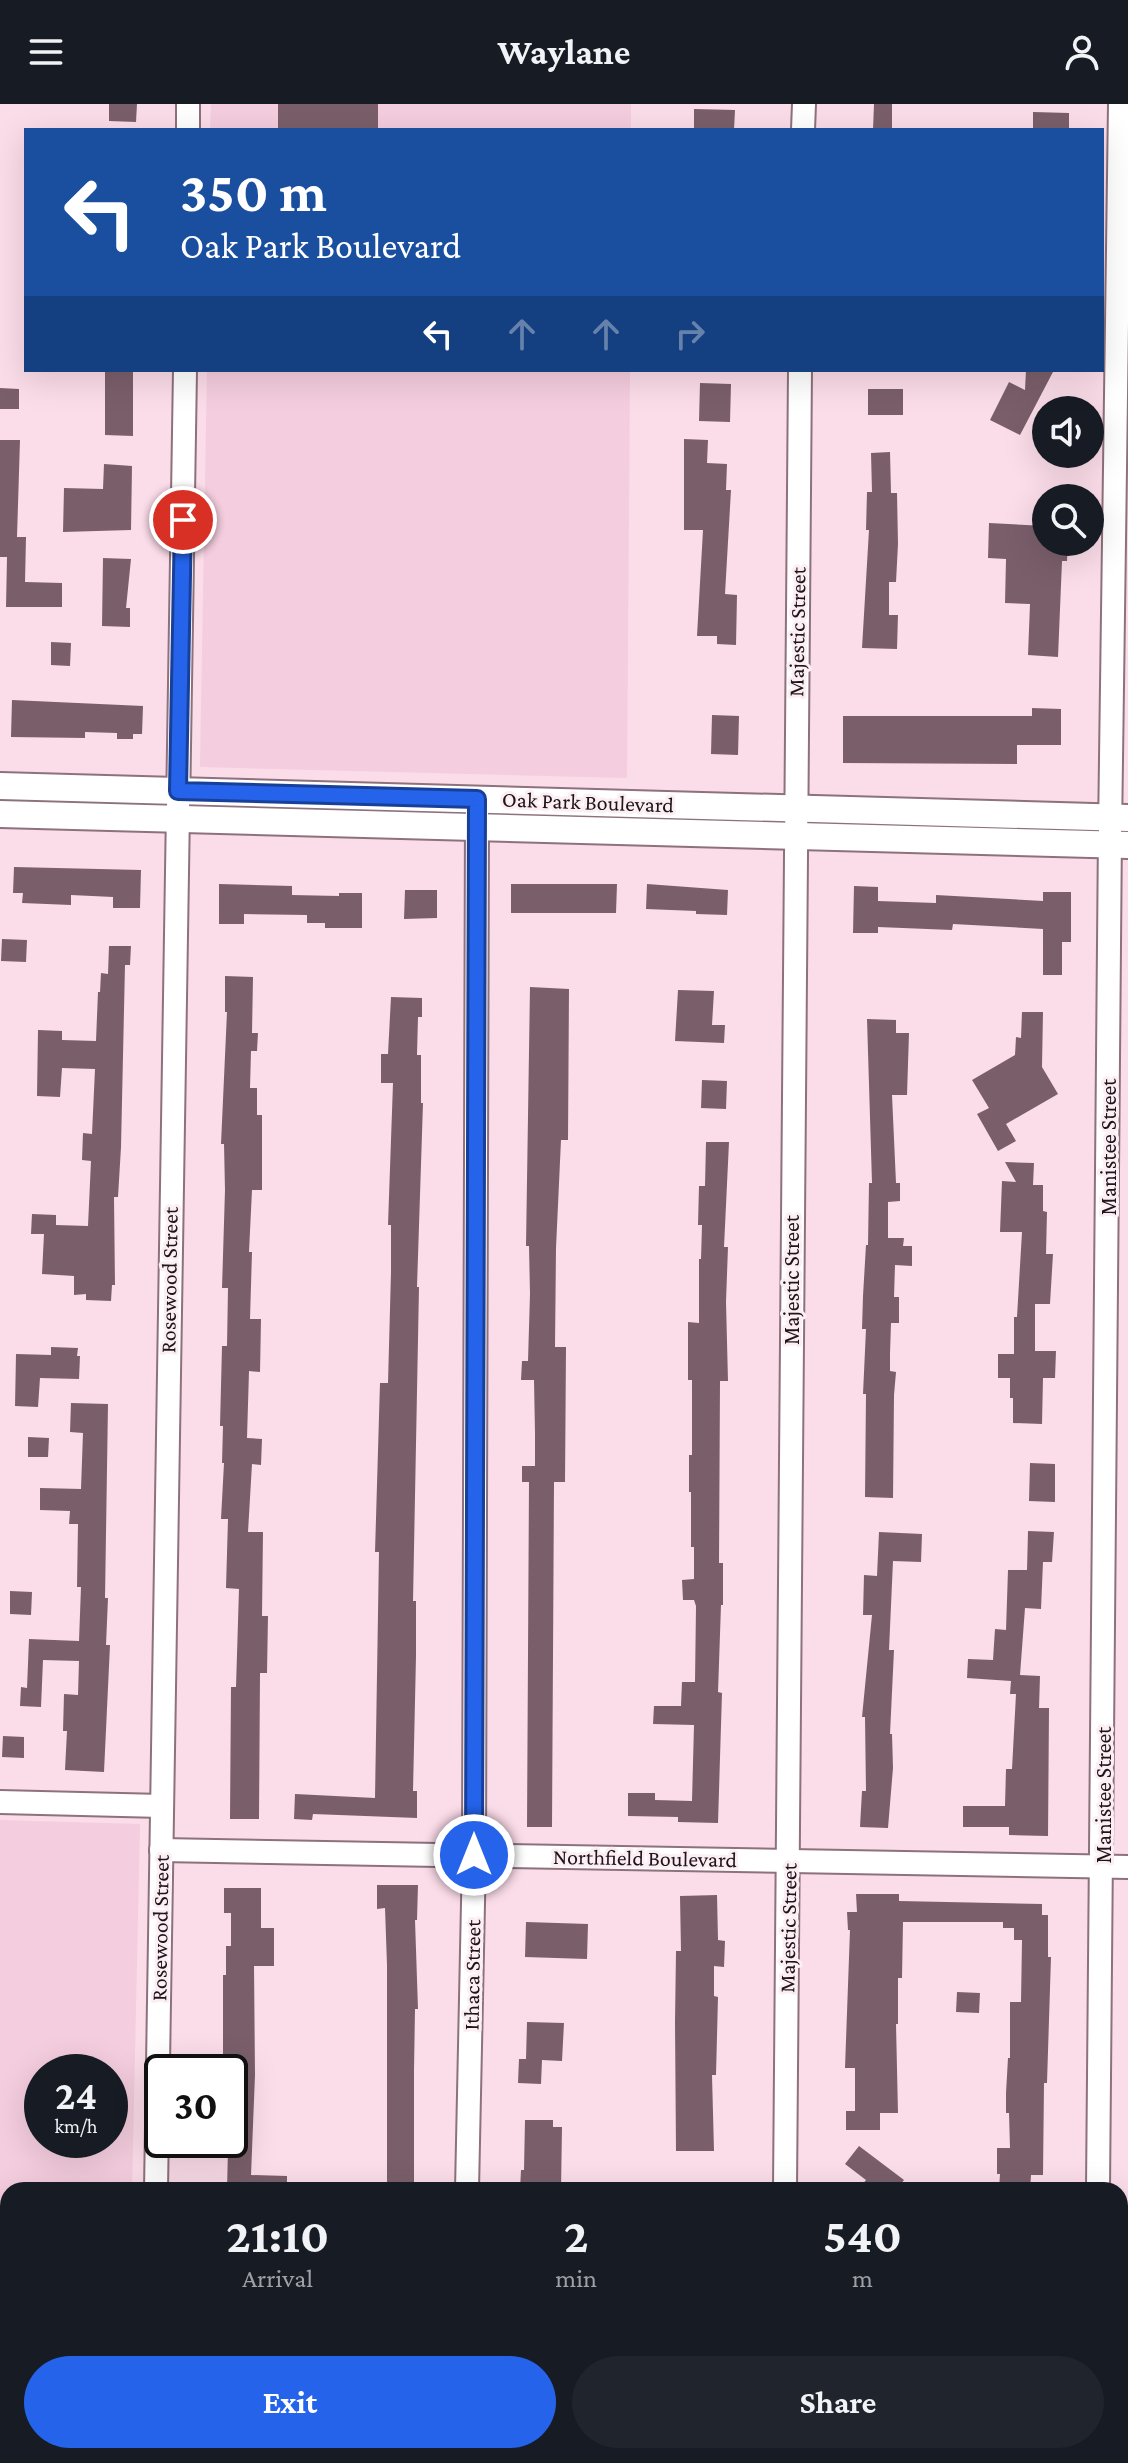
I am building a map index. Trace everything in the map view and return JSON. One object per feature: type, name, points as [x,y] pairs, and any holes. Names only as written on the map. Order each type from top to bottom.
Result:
[{"type":"street","points":[[188,104],[188,128]]},
{"type":"street","points":[[803,128],[804,104]]},
{"type":"street","name":"Manistee Street","points":[[1098,2182],[1119,845],[1120,104]]},
{"type":"street","name":"Rosewood Street","points":[[156,2182],[185,372]]},
{"type":"street","name":"Majestic Street","points":[[785,2182],[800,372]]},
{"type":"street","name":"Oak Park Boulevard","points":[[0,786],[1119,818]]},
{"type":"street","name":"Ithaca Street","points":[[467,2182],[474,1855],[477,799]]},
{"type":"street","name":"Oak Park Boulevard","points":[[0,814],[1119,845]]},
{"type":"street","points":[[0,1802],[162,1806]]},
{"type":"street","name":"Northfield Boulevard","points":[[161,1850],[1128,1867]]},
{"type":"shaded area","points":[[211,104],[631,104],[631,128],[210,128]]},
{"type":"shaded area","points":[[207,372],[630,372],[627,778],[200,767]]},
{"type":"shaded area","points":[[0,1820],[140,1824],[132,2182],[0,2182]]},
{"type":"building","points":[[109,104],[137,104],[136,122],[109,121]]},
{"type":"building","points":[[278,104],[378,104],[378,128],[278,128]]},
{"type":"building","points":[[874,104],[892,104],[892,128],[873,128]]},
{"type":"building","points":[[694,109],[735,110],[734,128],[694,128]]},
{"type":"building","points":[[1033,112],[1069,113],[1069,128],[1033,128]]},
{"type":"building","points":[[105,372],[133,372],[133,436],[105,435]]},
{"type":"building","points":[[1026,372],[1053,372],[1040,396],[1032,396],[1032,412],[1020,435],[990,420],[1009,382],[1025,390]]},
{"type":"building","points":[[700,383],[731,384],[730,422],[699,421]]},
{"type":"building","points":[[0,388],[19,389],[19,409],[0,409]]},
{"type":"building","points":[[868,389],[903,389],[903,415],[868,415]]},
{"type":"building","points":[[684,439],[708,440],[707,463],[727,464],[726,490],[731,490],[725,594],[737,595],[736,645],[717,644],[717,636],[697,636],[703,530],[684,530]]},
{"type":"building","points":[[0,440],[20,440],[17,537],[26,537],[25,582],[62,583],[62,607],[6,607],[7,557],[0,557]]},
{"type":"building","points":[[890,452],[891,493],[897,493],[898,544],[896,582],[889,582],[889,615],[898,615],[897,649],[862,648],[869,530],[866,530],[867,492],[872,492],[871,453]]},
{"type":"building","points":[[104,464],[132,466],[131,530],[63,532],[64,488],[103,489]]},
{"type":"building","points":[[989,523],[1032,525],[1032,556],[1067,556],[1067,561],[1062,561],[1058,657],[1028,655],[1030,604],[1005,603],[1006,559],[988,558]]},
{"type":"building","points":[[103,558],[131,559],[126,608],[130,608],[130,627],[102,626]]},
{"type":"building","points":[[51,642],[71,643],[70,666],[51,665]]},
{"type":"building","points":[[12,700],[143,706],[142,734],[133,734],[133,739],[117,739],[117,733],[85,732],[85,738],[11,737]]},
{"type":"building","points":[[1032,708],[1061,709],[1061,745],[1017,745],[1017,764],[843,763],[843,716],[1032,716]]},
{"type":"building","points":[[712,715],[739,716],[738,755],[711,754]]},
{"type":"building","points":[[14,867],[141,870],[140,908],[113,908],[113,897],[71,895],[71,905],[22,903],[23,893],[13,893]]},
{"type":"building","points":[[219,884],[292,886],[292,895],[362,893],[362,928],[325,928],[325,923],[307,923],[307,915],[244,914],[244,924],[219,924]]},
{"type":"building","points":[[511,884],[617,884],[616,913],[511,913]]},
{"type":"building","points":[[647,884],[728,890],[727,915],[646,909]]},
{"type":"building","points":[[854,886],[878,887],[878,901],[936,903],[936,895],[1043,901],[1043,892],[1071,892],[1071,942],[1062,942],[1062,975],[1043,975],[1043,929],[953,924],[952,930],[878,927],[878,933],[853,933]]},
{"type":"building","points":[[405,890],[437,890],[437,918],[404,919]]},
{"type":"building","points":[[2,939],[27,940],[26,962],[1,961]]},
{"type":"building","points":[[109,946],[131,946],[130,965],[125,965],[121,1147],[118,1197],[114,1197],[115,1285],[112,1285],[111,1301],[86,1300],[86,1294],[74,1295],[74,1276],[42,1274],[44,1234],[31,1234],[32,1214],[56,1215],[56,1225],[88,1226],[91,1161],[82,1160],[83,1133],[92,1134],[95,1069],[62,1068],[60,1097],[37,1096],[38,1030],[62,1031],[62,1040],[96,1041],[98,992],[101,973],[108,974]]},
{"type":"building","points":[[225,976],[253,977],[252,1033],[258,1033],[257,1051],[251,1051],[250,1088],[257,1088],[257,1115],[262,1115],[262,1190],[252,1190],[249,1252],[252,1252],[250,1319],[261,1319],[260,1372],[249,1371],[247,1438],[262,1439],[261,1465],[252,1464],[248,1532],[263,1532],[262,1616],[268,1616],[267,1673],[260,1673],[259,1819],[230,1819],[231,1687],[236,1687],[239,1589],[226,1588],[228,1519],[221,1519],[224,1463],[223,1426],[220,1426],[222,1346],[227,1346],[228,1288],[222,1288]]},
{"type":"building","points":[[530,987],[569,989],[568,1140],[561,1140],[556,1248],[555,1347],[566,1347],[565,1482],[554,1482],[552,1827],[527,1827],[529,1482],[522,1482],[522,1466],[535,1466],[535,1433],[534,1380],[521,1380],[522,1361],[528,1361],[530,1294],[529,1246],[526,1246]]},
{"type":"building","points":[[678,990],[714,991],[712,1025],[725,1025],[724,1043],[675,1041]]},
{"type":"building","points":[[391,997],[422,998],[417,1055],[421,1055],[423,1103],[413,1601],[416,1601],[416,1656],[413,1791],[417,1791],[417,1818],[313,1814],[312,1820],[294,1819],[295,1794],[375,1798],[379,1552],[375,1552],[380,1383],[388,1383],[391,1225],[388,1225],[393,1083],[381,1083],[381,1054],[388,1054]]},
{"type":"building","points":[[1022,1012],[1043,1012],[1042,1067],[1058,1094],[1006,1124],[1016,1141],[998,1151],[977,1114],[989,1108],[972,1080],[1015,1055],[1016,1037],[1021,1038]]},
{"type":"building","points":[[867,1019],[896,1020],[896,1033],[909,1033],[907,1095],[892,1095],[896,1183],[900,1183],[900,1201],[888,1202],[888,1238],[904,1238],[903,1246],[912,1246],[912,1266],[895,1265],[894,1297],[899,1297],[899,1323],[891,1323],[890,1371],[896,1372],[893,1498],[865,1497],[866,1394],[863,1394],[866,1329],[862,1329],[869,1183],[872,1183]]},
{"type":"building","points":[[702,1080],[727,1081],[726,1109],[701,1108]]},
{"type":"building","points":[[706,1142],[729,1142],[724,1247],[728,1247],[728,1381],[720,1381],[719,1563],[723,1563],[723,1605],[718,1692],[722,1693],[718,1823],[678,1822],[678,1817],[628,1816],[628,1793],[655,1793],[655,1800],[692,1801],[694,1725],[653,1724],[654,1706],[681,1706],[682,1682],[695,1682],[696,1606],[694,1600],[683,1600],[682,1580],[694,1579],[689,1492],[692,1380],[688,1380],[688,1322],[699,1323],[702,1225],[698,1225],[699,1186],[705,1186]]},
{"type":"building","points":[[1005,1162],[1034,1163],[1033,1185],[1043,1185],[1043,1211],[1047,1212],[1046,1254],[1053,1254],[1050,1304],[1035,1304],[1035,1351],[1056,1351],[1055,1378],[1043,1378],[1042,1424],[1013,1423],[1010,1378],[998,1378],[998,1354],[1014,1354],[1014,1317],[1017,1317],[1022,1232],[1000,1232],[1002,1181],[1016,1182]]},
{"type":"building","points":[[51,1347],[78,1348],[79,1379],[40,1378],[38,1407],[15,1406],[16,1354],[51,1355]]},
{"type":"building","points":[[71,1403],[108,1404],[105,1598],[108,1598],[106,1645],[110,1645],[104,1772],[65,1770],[67,1731],[63,1731],[64,1694],[78,1695],[79,1661],[43,1660],[41,1707],[20,1706],[21,1687],[27,1688],[29,1639],[79,1641],[81,1587],[77,1587],[78,1524],[69,1524],[70,1511],[40,1510],[40,1488],[81,1489],[83,1433],[70,1432]]},
{"type":"building","points":[[28,1437],[49,1438],[48,1457],[28,1457]]},
{"type":"building","points":[[1030,1463],[1055,1464],[1055,1502],[1029,1501]]},
{"type":"building","points":[[1028,1531],[1054,1532],[1052,1562],[1043,1562],[1041,1609],[1025,1608],[1020,1675],[1040,1676],[1039,1708],[1049,1708],[1048,1836],[1009,1835],[1009,1827],[963,1827],[963,1806],[1005,1806],[1006,1769],[1012,1769],[1016,1694],[1010,1694],[1011,1681],[967,1678],[968,1659],[993,1660],[995,1629],[1006,1630],[1008,1570],[1027,1570]]},
{"type":"building","points":[[879,1532],[922,1534],[921,1562],[893,1561],[889,1650],[894,1650],[890,1734],[893,1768],[888,1828],[860,1827],[862,1791],[866,1791],[865,1717],[862,1717],[872,1615],[863,1615],[864,1575],[877,1576]]},
{"type":"building","points":[[10,1591],[32,1592],[31,1615],[10,1614]]},
{"type":"building","points":[[3,1736],[24,1737],[24,1758],[2,1757]]},
{"type":"building","points":[[377,1885],[418,1885],[415,1920],[418,2009],[415,2009],[414,2182],[387,2182],[385,1908],[377,1909]]},
{"type":"building","points":[[224,1888],[261,1888],[261,1928],[274,1928],[274,1966],[254,1966],[255,2075],[251,2175],[287,2176],[287,2182],[227,2182],[228,2158],[248,2158],[248,2054],[223,2054],[223,1975],[226,1975],[226,1946],[231,1946],[231,1913],[224,1913]]},
{"type":"building","points":[[856,1894],[899,1894],[899,1901],[1042,1904],[1042,1915],[1048,1915],[1048,1957],[1051,1957],[1043,2175],[1031,2175],[1031,2182],[1000,2182],[1000,2174],[997,2174],[997,2148],[1010,2148],[1006,2093],[1010,2058],[1010,2002],[1021,2002],[1022,1940],[1014,1940],[1014,1928],[1003,1928],[1003,1922],[903,1922],[902,1978],[898,1978],[896,2024],[898,2113],[880,2113],[880,2130],[846,2130],[846,2111],[855,2111],[855,2068],[845,2068],[850,1930],[847,1912],[857,1912]]},
{"type":"building","points":[[717,1895],[718,1940],[725,1941],[724,1967],[714,1966],[714,1996],[718,1997],[716,2075],[712,2075],[714,2151],[676,2151],[676,1951],[681,1951],[680,1896]]},
{"type":"building","points":[[526,1922],[588,1924],[587,1959],[525,1957]]},
{"type":"building","points":[[957,1992],[980,1993],[979,2013],[956,2012]]},
{"type":"building","points":[[527,2022],[564,2023],[562,2061],[542,2060],[541,2084],[518,2083],[519,2059],[526,2059]]},
{"type":"building","points":[[525,2120],[553,2120],[553,2127],[562,2127],[561,2182],[520,2182],[521,2170],[524,2170]]},
{"type":"building","points":[[859,2146],[904,2180],[864,2182],[866,2180],[845,2164]]},
{"type":"route","points":[[183,520],[178,791],[477,799],[474,1855]]}]
